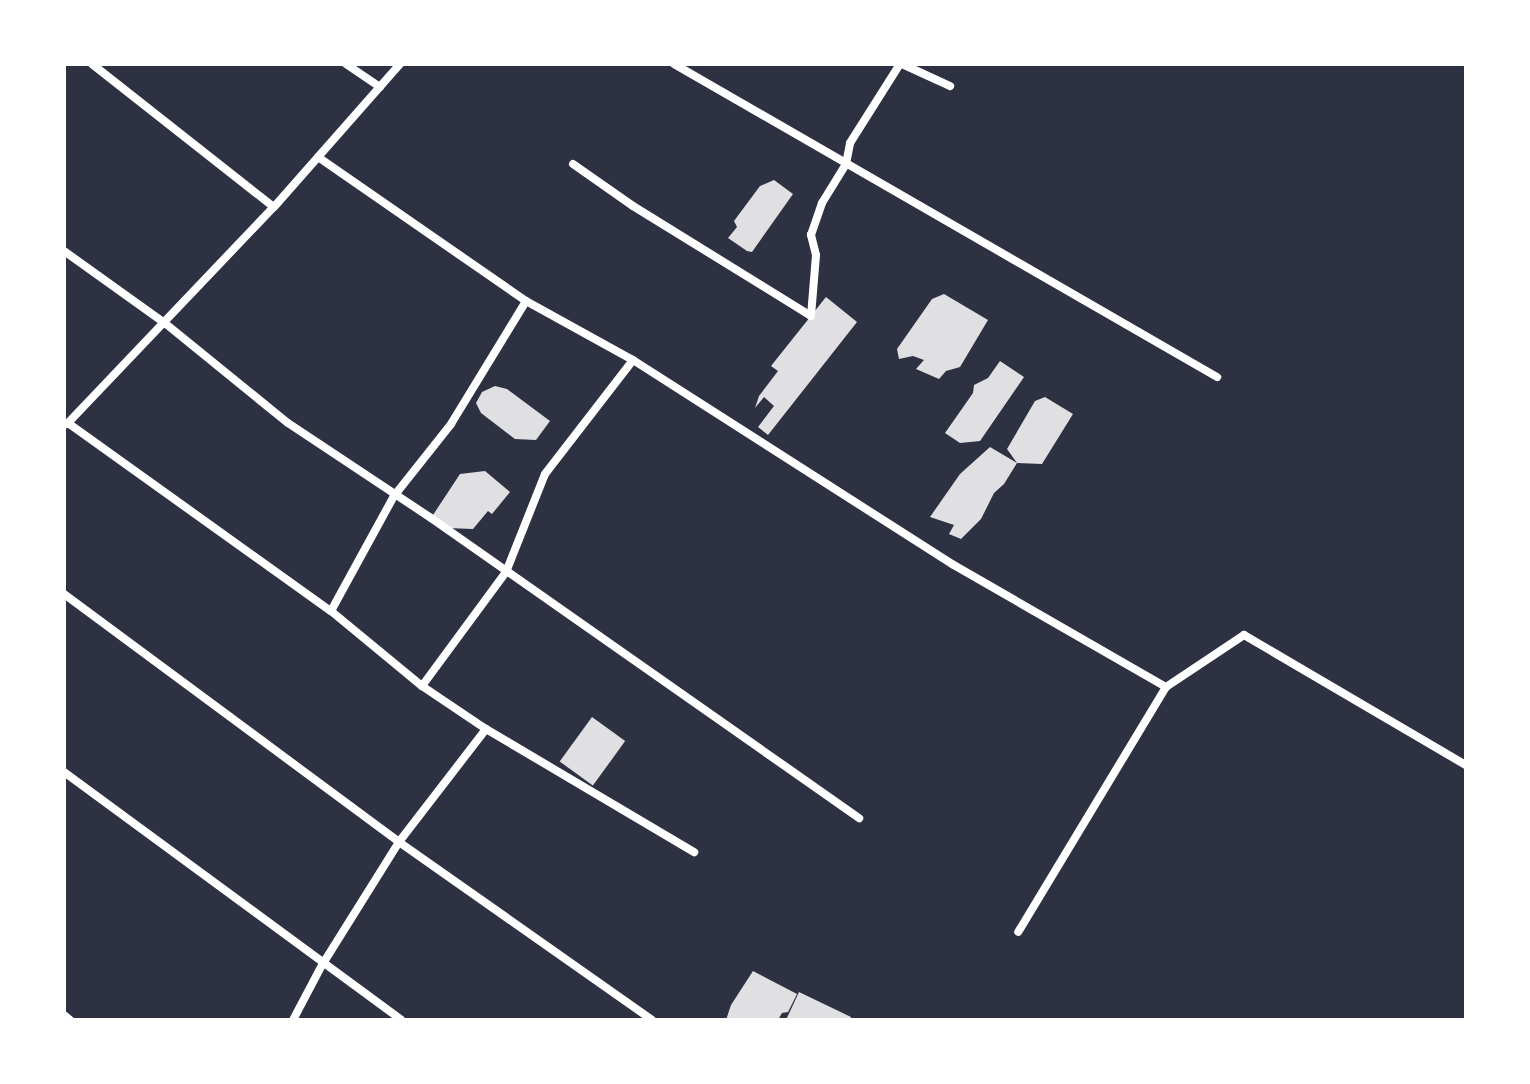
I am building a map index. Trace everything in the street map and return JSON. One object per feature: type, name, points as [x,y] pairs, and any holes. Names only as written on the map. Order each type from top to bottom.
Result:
[{"type":"street","points":[[92,64],[274,207]]},
{"type":"street","points":[[346,64],[380,87]]},
{"type":"street","points":[[400,64],[166,324],[66,425],[331,611],[422,686],[486,729],[694,852]]},
{"type":"street","points":[[674,64],[1217,377]]},
{"type":"street","points":[[573,164],[633,206],[811,316],[816,255],[811,235],[822,203],[846,164],[850,143],[901,64],[950,86]]},
{"type":"street","points":[[318,157],[526,301],[633,360],[952,564],[1166,687]]},
{"type":"street","points":[[64,251],[166,324],[288,423],[431,518],[859,818]]},
{"type":"street","points":[[331,611],[394,496],[451,424],[526,301]]},
{"type":"street","points":[[422,686],[506,572],[545,474],[633,360]]},
{"type":"street","points":[[64,594],[399,842],[652,1020]]},
{"type":"street","points":[[1018,932],[1166,687],[1244,635],[1466,765]]},
{"type":"street","points":[[293,1020],[322,965],[399,842],[486,729]]},
{"type":"street","points":[[64,772],[322,965],[401,1020]]},
{"type":"street","points":[[64,1015],[70,1020]]},
{"type":"building","points":[[774,180],[793,194],[752,252],[747,251],[728,238],[737,227],[734,221],[760,186]]},
{"type":"building","points":[[944,294],[988,320],[960,367],[946,371],[939,379],[916,369],[924,360],[913,356],[899,359],[897,349],[932,299]]},
{"type":"building","points":[[826,297],[857,322],[768,435],[758,427],[774,406],[764,397],[755,408],[759,396],[778,371],[771,366]]},
{"type":"building","points":[[1000,361],[1024,377],[980,441],[960,443],[945,433],[973,393],[974,385],[988,378]]},
{"type":"building","points":[[495,386],[507,389],[550,421],[536,440],[515,439],[481,413],[476,403],[482,392]]},
{"type":"building","points":[[1045,397],[1073,414],[1042,464],[1017,463],[1007,449],[1035,401]]},
{"type":"building","points":[[990,447],[1017,463],[1004,484],[994,493],[981,519],[961,539],[949,534],[954,525],[930,517],[960,474]]},
{"type":"building","points":[[485,471],[510,492],[492,514],[488,511],[473,529],[447,528],[431,518],[460,474]]},
{"type":"building","points":[[592,717],[625,741],[593,786],[560,761]]},
{"type":"building","points":[[753,971],[797,994],[788,1012],[782,1013],[778,1020],[726,1020],[731,1005]]},
{"type":"building","points":[[799,992],[851,1017],[850,1020],[786,1020]]}]
